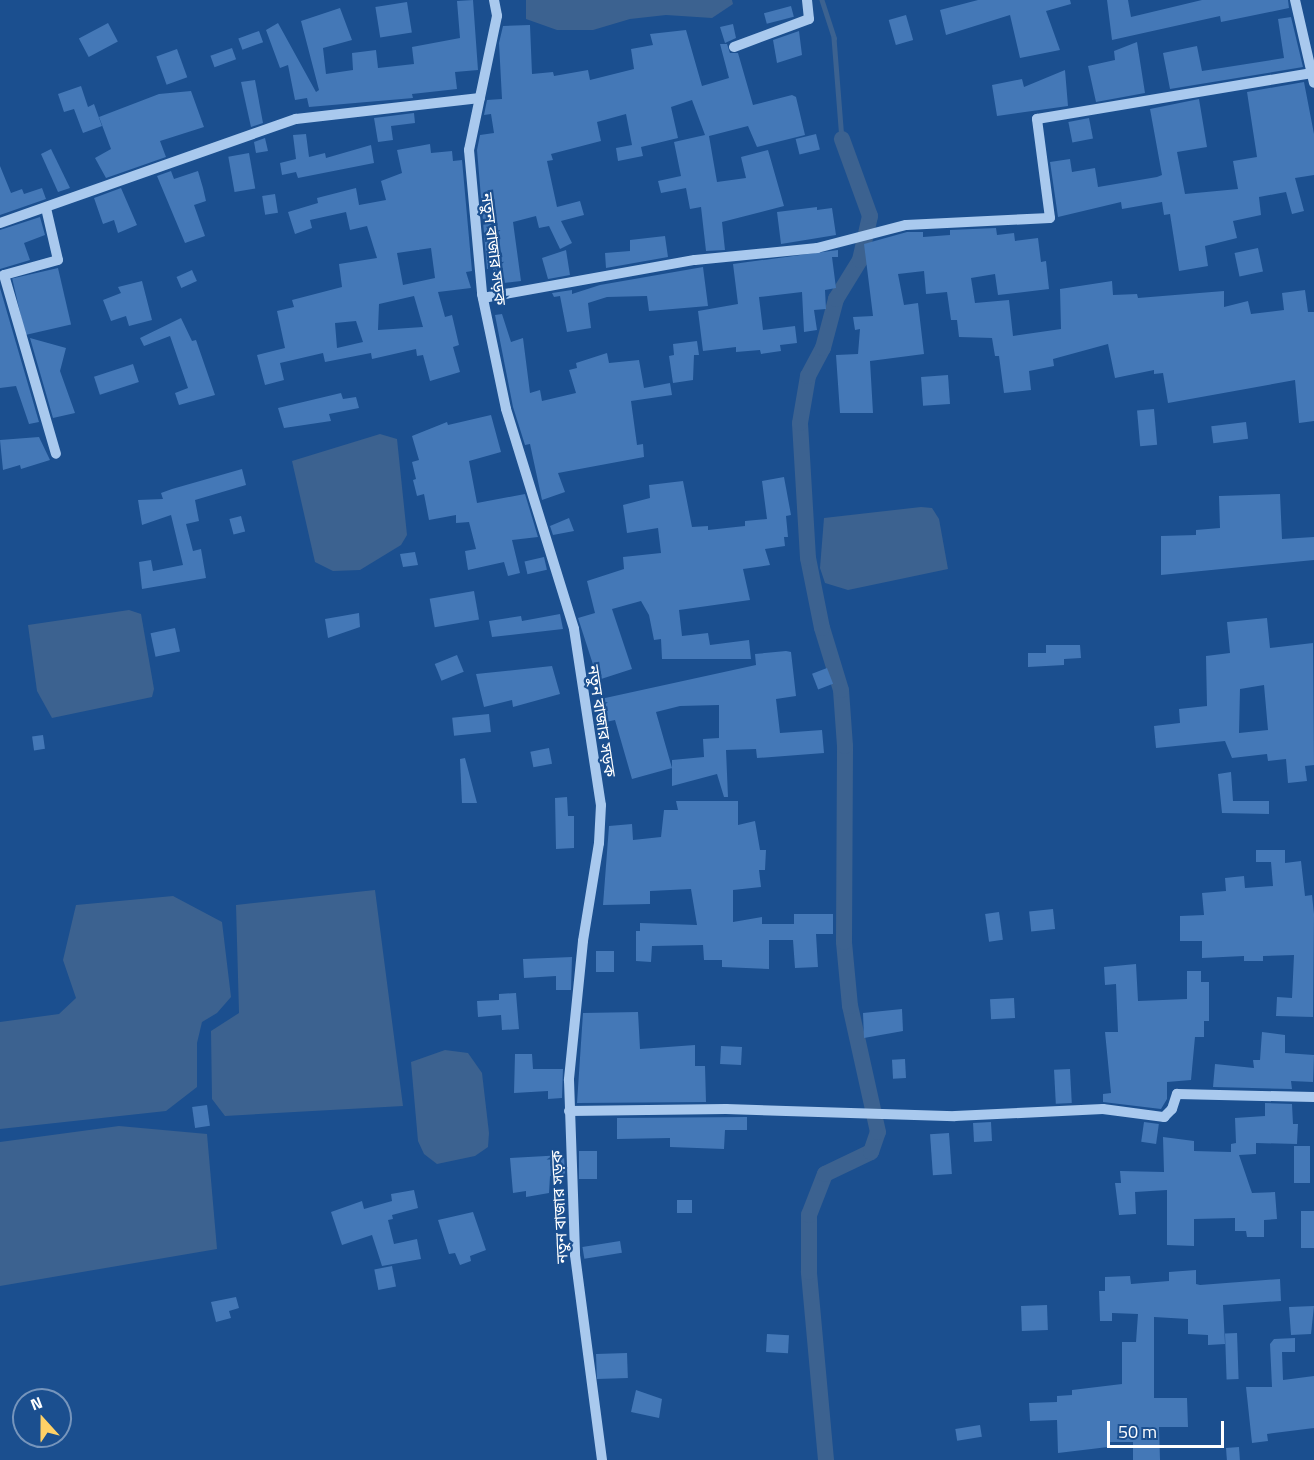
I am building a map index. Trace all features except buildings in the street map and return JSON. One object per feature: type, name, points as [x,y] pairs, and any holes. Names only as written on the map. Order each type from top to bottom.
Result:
[{"type":"street","name":"নতুন বাজার সড়ক","points":[[494,0],[497,16],[469,150],[483,298],[506,409],[574,629],[600,805],[599,843],[583,941],[569,1111],[575,1255],[602,1460]]},
{"type":"street","points":[[734,47],[809,19],[807,0]]},
{"type":"street","points":[[483,298],[695,260],[817,248],[906,225],[1050,218],[1037,119],[1313,78],[1295,0]]},
{"type":"street","points":[[0,223],[296,119],[480,98]]},
{"type":"street","points":[[46,208],[58,260],[4,274],[56,454]]},
{"type":"street","points":[[569,1111],[862,1111],[933,1116],[1103,1109],[1164,1117],[1172,1109],[1177,1094],[1314,1097]]},
{"type":"water","points":[[526,0],[732,0],[733,4],[712,18],[666,15],[630,19],[593,30],[557,30],[526,19]]},
{"type":"water","points":[[380,434],[397,439],[407,535],[401,545],[360,570],[333,571],[315,562],[292,461]]},
{"type":"water","points":[[921,507],[932,508],[939,519],[948,569],[848,590],[825,583],[820,568],[824,518]]},
{"type":"water","points":[[129,610],[141,614],[154,689],[152,697],[52,718],[37,691],[28,625]]},
{"type":"water","points":[[375,890],[403,1106],[225,1116],[212,1099],[211,1031],[239,1013],[236,905]]},
{"type":"water","points":[[173,896],[222,922],[231,997],[217,1013],[202,1022],[197,1043],[197,1087],[166,1111],[0,1129],[0,1022],[59,1014],[76,998],[63,960],[76,905]]},
{"type":"water","points":[[445,1050],[468,1053],[482,1073],[489,1133],[488,1147],[475,1156],[437,1164],[424,1154],[418,1141],[411,1062]]},
{"type":"water","points":[[119,1126],[207,1134],[217,1249],[0,1286],[0,1142]]},
{"type":"waterway","points":[[822,0],[834,38],[842,139]]},
{"type":"waterway","points":[[826,1460],[809,1272],[809,1215],[825,1174],[871,1152],[878,1132],[850,1006],[844,942],[845,746],[841,690],[822,628],[808,558],[800,423],[808,376],[823,348],[836,299],[860,260],[870,216],[842,139]]}]
